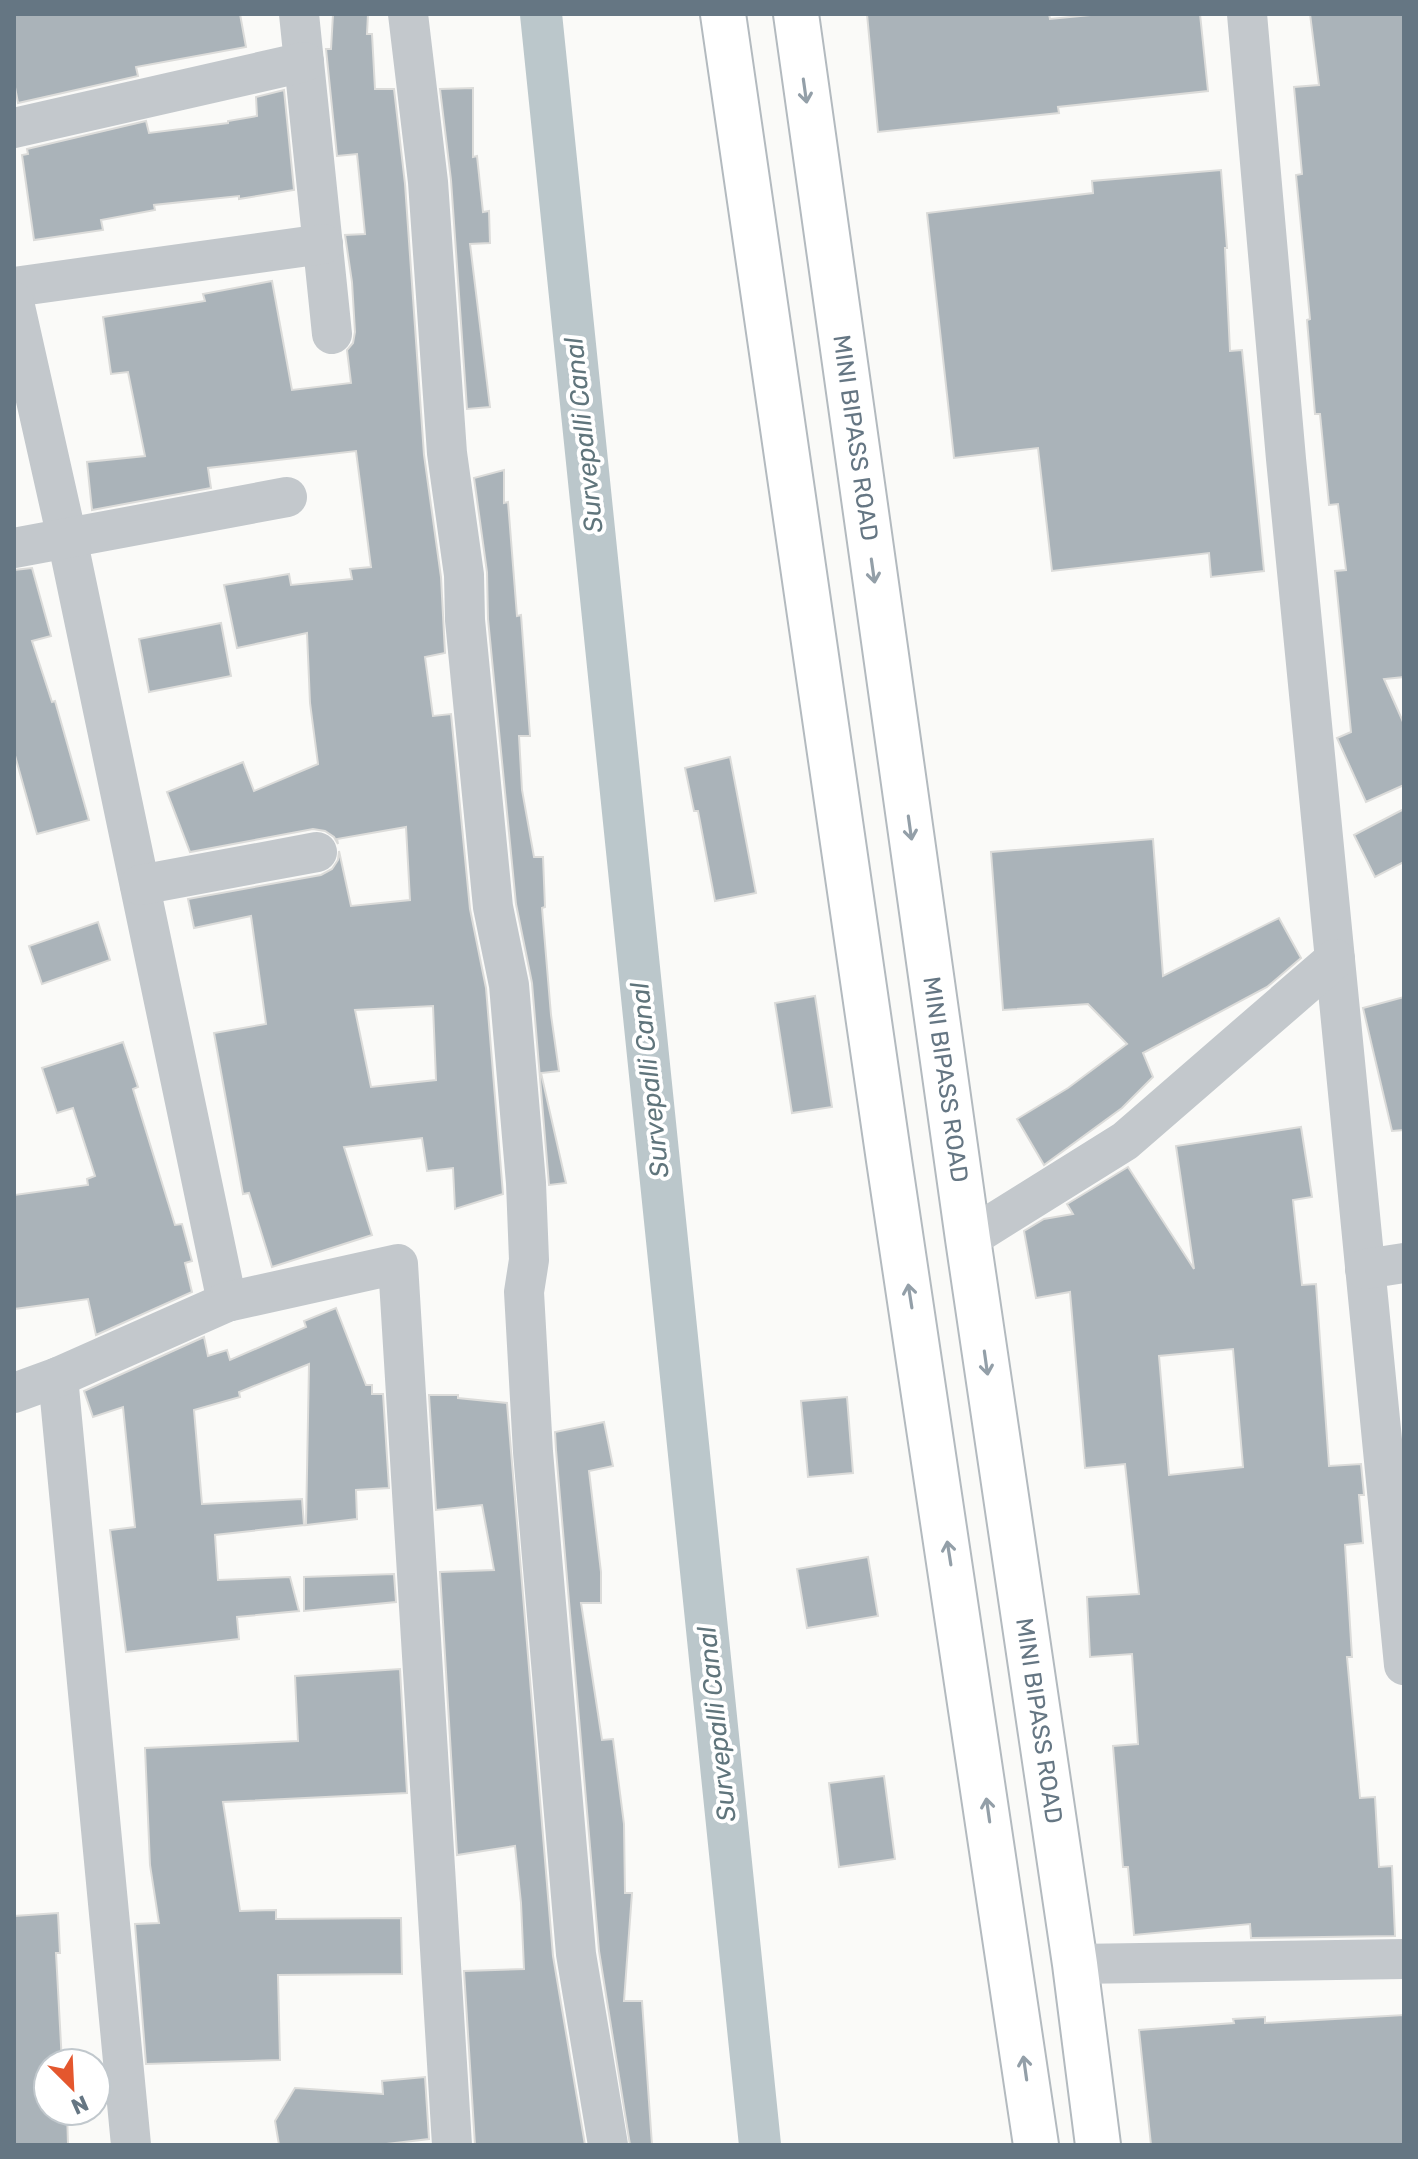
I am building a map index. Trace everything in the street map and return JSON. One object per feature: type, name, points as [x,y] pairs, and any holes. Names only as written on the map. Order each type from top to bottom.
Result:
[{"type":"main road","points":[[723,14],[1036,2145]]},
{"type":"main road","name":"MINI BIPASS ROAD","points":[[796,14],[968,1239],[1075,1964],[1098,2145]]},
{"type":"street","points":[[299,14],[332,334]]},
{"type":"street","points":[[408,14],[428,182],[447,453],[464,575],[465,620],[493,907],[509,985],[525,1168],[529,1260],[524,1292],[533,1452],[576,1954],[608,2145]]},
{"type":"street","points":[[1247,14],[1287,475],[1404,1665]]},
{"type":"street","points":[[14,128],[304,62]]},
{"type":"street","points":[[14,287],[323,244]]},
{"type":"street","points":[[14,302],[67,538],[227,1302]]},
{"type":"street","points":[[14,548],[287,497]]},
{"type":"street","points":[[140,885],[317,852]]},
{"type":"street","points":[[968,1239],[1125,1141],[1335,959]]},
{"type":"street","points":[[1365,1269],[1404,1263]]},
{"type":"street","points":[[14,1393],[58,1377],[227,1302],[398,1264],[452,2145]]},
{"type":"street","points":[[58,1377],[131,2145]]},
{"type":"street","points":[[1075,1964],[1404,1959]]},
{"type":"building","points":[[14,14],[240,14],[246,47],[136,67],[138,76],[18,103],[14,82]]},
{"type":"building","points":[[333,14],[368,14],[367,34],[372,34],[375,89],[394,89],[405,184],[424,455],[441,577],[445,653],[425,657],[433,716],[451,714],[470,909],[486,988],[503,1194],[455,1209],[453,1168],[427,1171],[422,1138],[344,1147],[372,1235],[272,1267],[249,1193],[243,1194],[214,1033],[266,1024],[251,916],[194,928],[188,899],[321,875],[332,869],[339,851],[351,906],[410,900],[406,827],[337,839],[338,844],[325,831],[313,829],[190,852],[167,792],[243,762],[254,791],[318,764],[310,703],[307,633],[237,648],[224,585],[289,574],[291,585],[352,579],[350,569],[371,567],[356,451],[208,468],[211,488],[92,510],[87,462],[145,456],[128,372],[111,374],[103,317],[205,301],[203,294],[272,281],[292,390],[351,383],[347,350],[353,343],[355,332],[345,235],[365,234],[357,154],[337,156],[326,49],[331,49]],"holes":[[[433,1006],[436,1080],[371,1087],[355,1010]]]},
{"type":"building","points":[[867,14],[1049,14],[1050,19],[1101,14],[1200,14],[1208,91],[1058,107],[1059,113],[878,132]]},
{"type":"building","points":[[1310,14],[1404,14],[1404,677],[1384,679],[1404,724],[1404,785],[1366,802],[1337,738],[1351,732],[1335,571],[1346,570],[1338,504],[1329,505],[1320,414],[1315,414],[1307,320],[1310,319],[1296,175],[1302,174],[1294,87],[1319,85]]},
{"type":"building","points":[[473,88],[473,157],[477,156],[483,212],[489,211],[490,243],[470,244],[490,407],[467,409],[451,180],[440,89]]},
{"type":"building","points":[[284,90],[294,190],[239,199],[239,196],[154,205],[155,210],[101,220],[103,230],[34,240],[22,155],[28,154],[27,149],[146,121],[149,133],[228,123],[257,116],[256,97]]},
{"type":"building","points":[[1221,170],[1230,351],[1242,350],[1264,571],[1211,577],[1209,553],[1052,571],[1038,448],[954,458],[927,213],[1093,193],[1092,181]]},
{"type":"building","points":[[504,470],[504,503],[508,502],[517,616],[521,615],[530,736],[519,736],[522,790],[534,857],[543,857],[545,907],[542,908],[559,1071],[541,1073],[566,1183],[549,1185],[532,983],[516,904],[488,619],[487,572],[474,478]]},
{"type":"building","points":[[32,568],[51,636],[32,641],[52,702],[55,701],[89,820],[37,834],[14,752],[14,570]]},
{"type":"building","points":[[221,623],[231,676],[149,692],[139,639]]},
{"type":"building","points":[[730,757],[756,893],[715,901],[698,811],[694,811],[685,768]]},
{"type":"building","points":[[1404,809],[1404,862],[1375,877],[1354,835]]},
{"type":"building","points":[[1153,839],[1163,976],[1279,918],[1301,958],[1267,987],[1143,1053],[1153,1077],[1122,1108],[1044,1165],[1017,1119],[1068,1088],[1127,1044],[1088,1004],[1003,1010],[991,852]]},
{"type":"building","points":[[98,922],[110,960],[42,984],[29,946]]},
{"type":"building","points":[[815,996],[832,1107],[792,1113],[775,1003]]},
{"type":"building","points":[[1404,997],[1404,1130],[1392,1131],[1363,1008]]},
{"type":"building","points":[[123,1042],[138,1087],[133,1089],[175,1225],[182,1224],[192,1261],[185,1263],[192,1292],[96,1335],[88,1299],[14,1309],[14,1195],[88,1185],[87,1179],[95,1176],[73,1108],[57,1113],[42,1068]]},
{"type":"building","points":[[1301,1127],[1312,1197],[1293,1200],[1302,1285],[1316,1284],[1329,1466],[1361,1464],[1364,1495],[1359,1495],[1363,1543],[1345,1545],[1352,1657],[1347,1657],[1360,1798],[1375,1797],[1379,1867],[1392,1866],[1395,1936],[1251,1938],[1250,1924],[1134,1935],[1128,1867],[1123,1867],[1113,1746],[1138,1744],[1132,1654],[1090,1657],[1087,1597],[1139,1594],[1125,1464],[1085,1468],[1070,1292],[1036,1298],[1024,1231],[1044,1219],[1073,1214],[1067,1204],[1128,1167],[1194,1269],[1176,1146]],"holes":[[[1233,1349],[1243,1467],[1169,1475],[1159,1356]]]},
{"type":"building","points":[[336,1308],[366,1385],[372,1385],[372,1394],[383,1394],[389,1488],[356,1490],[357,1519],[306,1525],[309,1364],[239,1392],[240,1397],[194,1410],[202,1504],[302,1499],[304,1525],[215,1535],[218,1580],[290,1577],[299,1611],[237,1617],[239,1639],[126,1652],[110,1530],[135,1527],[123,1407],[93,1417],[84,1391],[204,1337],[208,1356],[227,1350],[230,1360],[306,1327],[304,1321]]},
{"type":"building","points":[[429,1395],[458,1395],[458,1398],[507,1403],[553,1956],[585,2145],[475,2145],[464,1971],[524,1969],[521,1903],[515,1846],[457,1855],[440,1572],[494,1570],[482,1505],[436,1510]]},
{"type":"building","points":[[847,1397],[853,1473],[808,1477],[801,1401]]},
{"type":"building","points":[[604,1422],[613,1466],[589,1471],[601,1572],[601,1603],[581,1603],[602,1740],[613,1739],[624,1824],[625,1893],[632,1893],[624,2001],[642,2001],[652,2145],[630,2145],[599,1951],[556,1450],[555,1432]]},
{"type":"building","points":[[868,1557],[878,1616],[807,1628],[797,1569]]},
{"type":"building","points":[[394,1574],[396,1602],[304,1611],[304,1577]]},
{"type":"building","points":[[400,1669],[407,1793],[223,1802],[240,1911],[276,1910],[276,1919],[401,1918],[402,1974],[278,1975],[280,2060],[146,2064],[135,1924],[159,1923],[150,1865],[145,1748],[298,1741],[295,1676]]},
{"type":"building","points":[[884,1776],[895,1859],[839,1867],[829,1783]]},
{"type":"building","points":[[58,1913],[60,1953],[56,1953],[61,2047],[32,2047],[32,2127],[67,2127],[68,2145],[14,2145],[14,1916]]},
{"type":"building","points":[[1404,2015],[1404,2145],[1151,2145],[1139,2030],[1234,2023],[1233,2019],[1265,2017],[1265,2023]]},
{"type":"building","points":[[425,2077],[429,2139],[378,2145],[279,2145],[275,2121],[295,2088],[383,2094],[382,2081]]},
{"type":"waterway","name":"Survepalli Canal","points":[[541,14],[760,2145]]}]
